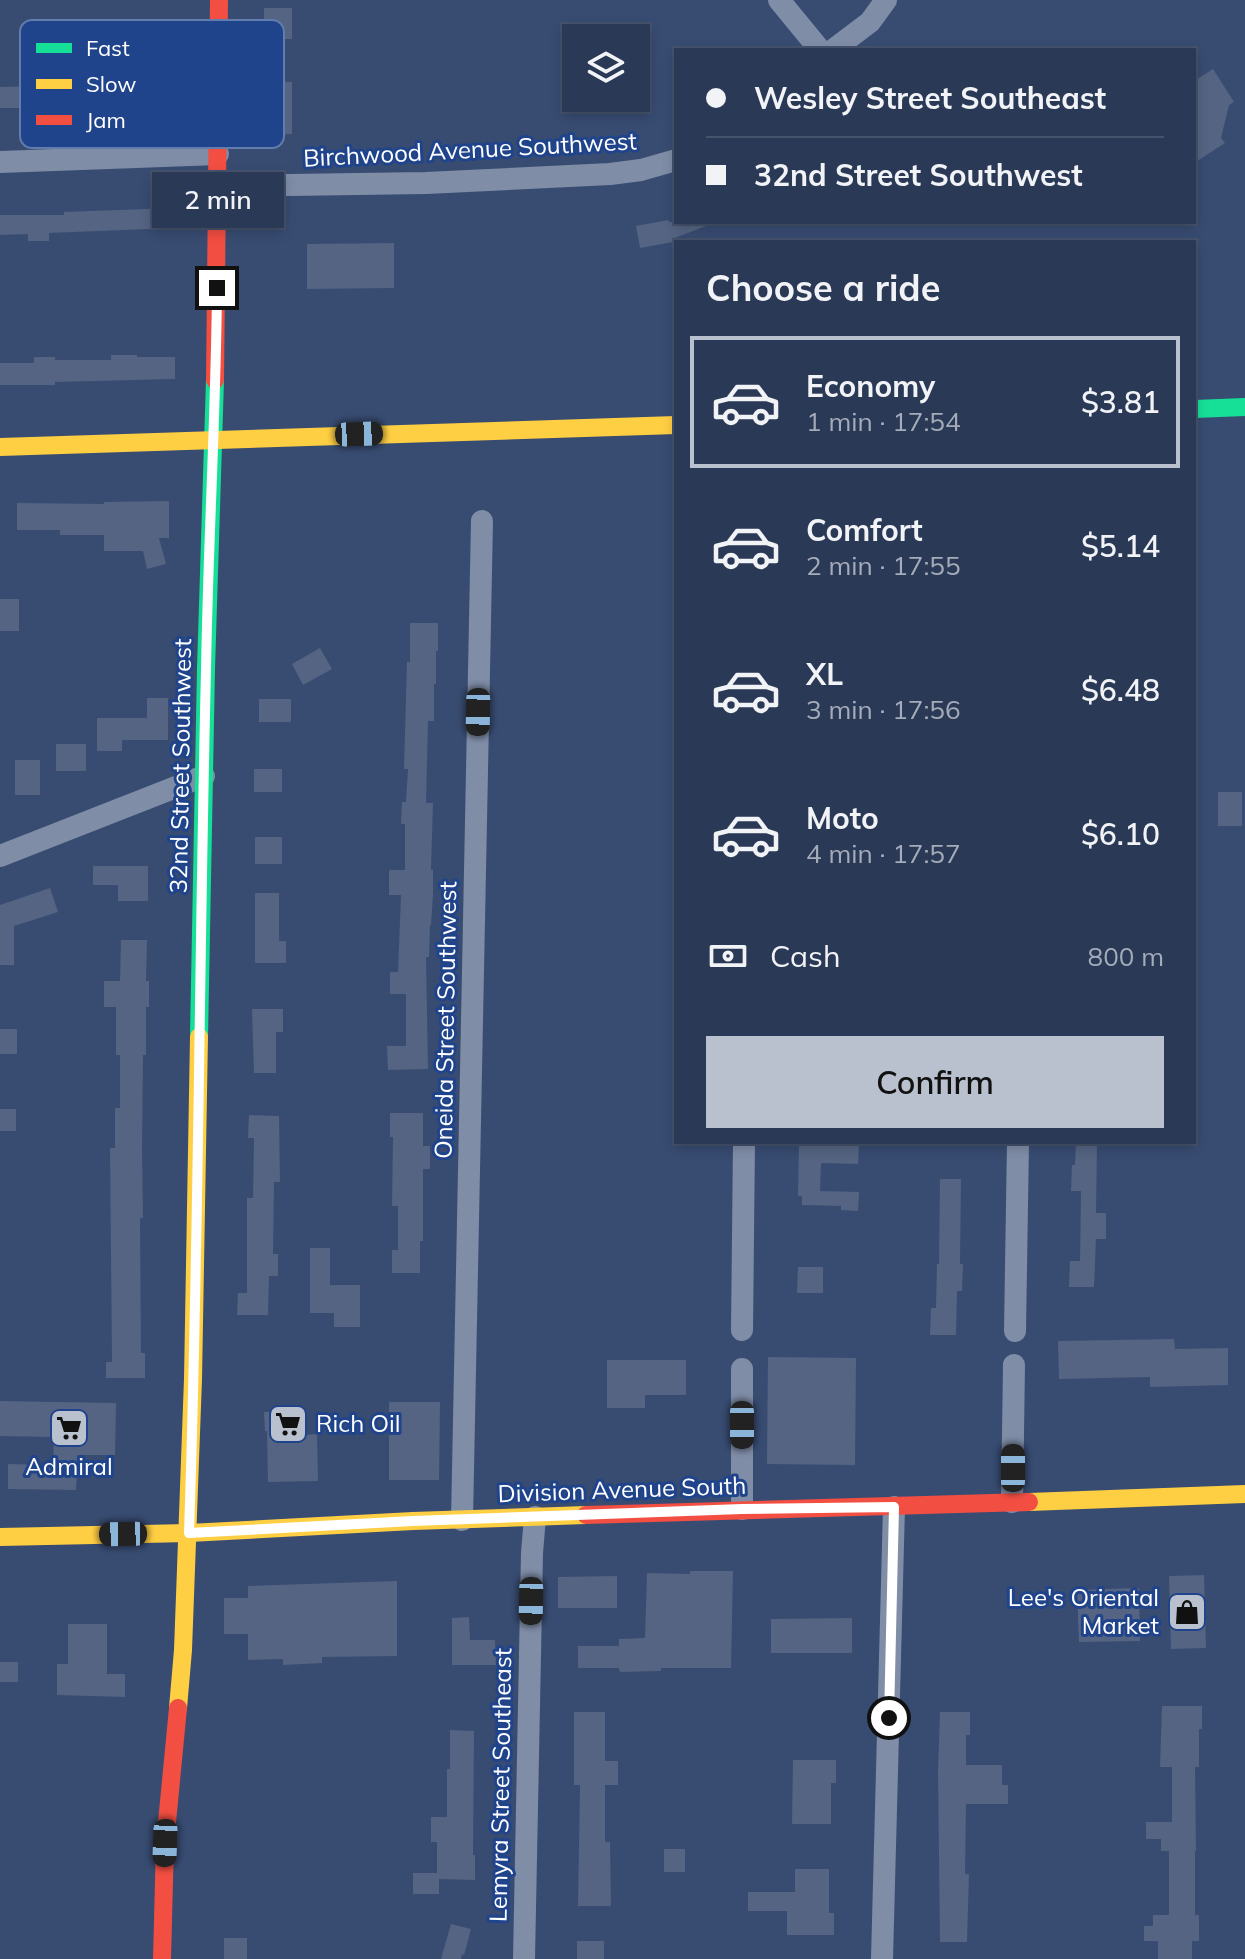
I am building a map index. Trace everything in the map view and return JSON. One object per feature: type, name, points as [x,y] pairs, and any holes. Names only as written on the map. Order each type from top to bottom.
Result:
[{"type":"street","name":"32nd Street Southwest","points":[[219,0],[219,20]]},
{"type":"street","points":[[779,0],[818,48]]},
{"type":"street","points":[[836,48],[870,22],[886,0]]},
{"type":"street","name":"32nd Street Southwest","points":[[162,1959],[165,1843],[182,1669],[189,1533],[218,148]]},
{"type":"street","points":[[0,162],[218,154]]},
{"type":"street","name":"Birchwood Avenue Southwest","points":[[218,186],[426,183],[610,174],[641,170],[674,161]]},
{"type":"street","points":[[1196,409],[1245,407]]},
{"type":"street","points":[[0,447],[674,425]]},
{"type":"street","name":"Oneida Street Southwest","points":[[462,1520],[482,521]]},
{"type":"street","points":[[0,856],[204,776]]},
{"type":"street","points":[[742,1330],[744,1144]]},
{"type":"street","points":[[1015,1331],[1018,1144]]},
{"type":"street","points":[[1012,1502],[1014,1365]]},
{"type":"street","points":[[742,1369],[742,1509]]},
{"type":"street","name":"Division Avenue South","points":[[0,1537],[189,1533],[383,1522],[1245,1494]]},
{"type":"street","points":[[882,1959],[894,1507]]},
{"type":"street","name":"Lemyra Street Southeast","points":[[524,1959],[535,1517]]},
{"type":"building","points":[[264,8],[292,8],[292,39],[284,39],[284,20],[264,20]]},
{"type":"building","points":[[1213,69],[1234,102],[1229,105],[1221,138],[1225,143],[1196,162],[1196,80]]},
{"type":"building","points":[[284,82],[292,82],[292,134],[284,134]]},
{"type":"building","points":[[20,86],[20,108],[0,108],[0,87]]},
{"type":"building","points":[[172,208],[173,228],[49,233],[49,241],[28,241],[28,234],[0,235],[0,215],[64,215],[64,212]]},
{"type":"building","points":[[668,220],[674,224],[711,224],[672,239],[673,242],[640,248],[636,226]]},
{"type":"building","points":[[394,243],[394,288],[307,289],[307,244]]},
{"type":"building","points":[[111,355],[175,357],[175,379],[0,385],[0,363],[34,363],[34,357],[111,360]]},
{"type":"building","points":[[169,501],[169,538],[159,538],[166,564],[147,569],[143,551],[104,551],[104,535],[60,535],[60,530],[17,530],[17,503]]},
{"type":"building","points":[[0,599],[19,599],[19,631],[0,631]]},
{"type":"building","points":[[410,623],[438,623],[434,721],[428,721],[426,803],[433,803],[433,895],[429,957],[426,957],[428,1069],[388,1070],[387,1046],[406,1046],[406,994],[390,994],[390,972],[398,972],[401,895],[389,895],[389,870],[405,870],[405,824],[401,824],[408,769],[404,769]]},
{"type":"building","points":[[320,648],[332,669],[303,685],[292,664]]},
{"type":"building","points":[[147,698],[168,698],[168,740],[122,740],[122,751],[97,751],[97,718],[147,718]]},
{"type":"building","points":[[259,699],[291,699],[291,722],[259,722]]},
{"type":"building","points":[[56,744],[86,744],[86,771],[56,771]]},
{"type":"building","points":[[15,760],[40,760],[40,795],[15,795]]},
{"type":"building","points":[[254,769],[282,769],[282,792],[254,792]]},
{"type":"building","points":[[1218,792],[1242,792],[1242,826],[1218,826]]},
{"type":"building","points":[[255,837],[282,837],[282,864],[255,864]]},
{"type":"building","points":[[93,866],[148,866],[148,901],[118,901],[118,885],[93,885]]},
{"type":"building","points":[[50,888],[58,912],[14,926],[14,965],[0,965],[0,905]]},
{"type":"building","points":[[255,893],[279,893],[279,941],[286,941],[286,963],[255,963]]},
{"type":"building","points":[[121,940],[147,940],[149,1007],[146,1007],[146,1055],[143,1055],[143,1218],[140,1218],[141,1353],[145,1353],[145,1378],[106,1378],[106,1362],[112,1362],[110,1148],[115,1148],[115,1108],[120,1108],[120,1055],[116,1055],[116,1007],[104,1007],[104,981],[120,981]]},
{"type":"building","points":[[252,1009],[283,1009],[283,1032],[276,1032],[276,1073],[254,1073]]},
{"type":"building","points":[[0,1029],[17,1029],[17,1054],[0,1054]]},
{"type":"building","points":[[0,1109],[16,1109],[16,1131],[0,1131]]},
{"type":"building","points":[[390,1113],[423,1113],[423,1146],[430,1146],[430,1169],[423,1169],[420,1273],[392,1273],[392,1250],[398,1250],[398,1206],[392,1206],[393,1137],[390,1137]]},
{"type":"building","points":[[249,1115],[279,1116],[280,1182],[274,1182],[273,1254],[278,1254],[278,1276],[269,1276],[268,1315],[237,1315],[238,1293],[247,1293],[247,1198],[253,1198],[254,1138],[248,1138]]},
{"type":"building","points":[[799,1144],[859,1146],[858,1164],[821,1163],[820,1191],[859,1192],[858,1211],[841,1210],[841,1206],[802,1205],[802,1196],[798,1196]]},
{"type":"building","points":[[1076,1144],[1097,1144],[1096,1213],[1106,1213],[1106,1239],[1096,1239],[1094,1287],[1069,1287],[1070,1261],[1080,1261],[1081,1191],[1071,1191],[1072,1165],[1075,1165]]},
{"type":"building","points":[[940,1179],[961,1179],[960,1264],[963,1264],[962,1291],[957,1291],[956,1335],[930,1335],[931,1308],[936,1308],[939,1264]]},
{"type":"building","points":[[310,1248],[330,1248],[330,1285],[360,1285],[360,1327],[334,1327],[334,1313],[310,1313]]},
{"type":"building","points":[[798,1267],[823,1267],[823,1293],[797,1293]]},
{"type":"building","points":[[1174,1339],[1175,1349],[1228,1348],[1228,1385],[1150,1387],[1150,1377],[1059,1379],[1058,1341]]},
{"type":"building","points":[[768,1357],[856,1358],[855,1465],[767,1464]]},
{"type":"building","points":[[607,1360],[686,1360],[686,1395],[645,1395],[645,1408],[607,1408]]},
{"type":"building","points":[[0,1401],[116,1403],[115,1455],[78,1455],[76,1490],[8,1489],[8,1464],[53,1465],[54,1437],[0,1436]]},
{"type":"building","points":[[389,1402],[440,1402],[439,1480],[389,1480]]},
{"type":"building","points":[[306,1411],[306,1435],[317,1434],[318,1481],[268,1482],[264,1412]]},
{"type":"building","points":[[690,1571],[733,1571],[731,1668],[661,1668],[661,1671],[620,1672],[619,1668],[578,1668],[578,1646],[619,1646],[619,1639],[645,1638],[647,1573],[690,1574]]},
{"type":"building","name":"Lee's Oriental Market","points":[[1204,1575],[1206,1648],[1171,1649],[1169,1576]]},
{"type":"building","points":[[617,1576],[617,1608],[558,1608],[558,1577]]},
{"type":"building","points":[[397,1581],[397,1656],[322,1657],[322,1663],[283,1665],[283,1659],[248,1660],[248,1634],[224,1634],[224,1598],[248,1598],[248,1586]]},
{"type":"building","points":[[1139,1588],[1140,1641],[1079,1642],[1077,1590]]},
{"type":"building","points":[[469,1617],[470,1640],[495,1640],[496,1665],[452,1665],[452,1618]]},
{"type":"building","points":[[852,1618],[852,1653],[771,1653],[771,1619]]},
{"type":"building","points":[[68,1624],[107,1624],[107,1674],[125,1674],[125,1697],[57,1695],[57,1664],[68,1664]]},
{"type":"building","points":[[0,1662],[18,1662],[18,1682],[0,1682]]},
{"type":"building","points":[[1162,1706],[1202,1706],[1199,1767],[1195,1767],[1195,1915],[1199,1915],[1199,1941],[1192,1941],[1192,1959],[1158,1959],[1158,1941],[1144,1941],[1144,1926],[1153,1926],[1153,1915],[1169,1915],[1169,1851],[1161,1851],[1161,1839],[1146,1839],[1146,1822],[1172,1822],[1172,1767],[1160,1767]]},
{"type":"building","points":[[574,1712],[605,1712],[605,1761],[618,1761],[618,1785],[605,1785],[605,1842],[610,1842],[611,1906],[578,1906],[580,1785],[574,1785]]},
{"type":"building","points":[[940,1712],[970,1712],[966,1765],[1002,1765],[1002,1785],[1008,1785],[1008,1804],[966,1804],[965,1874],[969,1874],[967,1942],[940,1942]]},
{"type":"building","points":[[450,1730],[474,1731],[475,1880],[439,1879],[439,1894],[413,1894],[413,1873],[437,1873],[437,1842],[431,1842],[431,1817],[447,1817]]},
{"type":"building","points":[[793,1760],[836,1760],[836,1783],[831,1783],[831,1824],[792,1824]]},
{"type":"building","points":[[664,1849],[685,1849],[685,1872],[664,1872]]},
{"type":"building","points":[[795,1869],[829,1869],[829,1913],[834,1913],[834,1935],[787,1935],[787,1911],[748,1911],[748,1892],[795,1892]]},
{"type":"building","points":[[451,1924],[471,1929],[464,1955],[461,1959],[441,1959]]},
{"type":"building","points":[[224,1938],[247,1938],[247,1959],[224,1959]]},
{"type":"building","points":[[577,1941],[604,1941],[604,1959],[577,1959]]},
{"type":"traffic: fast","points":[[199,1037],[215,380]]},
{"type":"traffic: fast","points":[[1196,409],[1245,407]]},
{"type":"traffic: slow","points":[[0,447],[674,425]]},
{"type":"traffic: slow","points":[[178,1708],[193,1379],[199,1037]]},
{"type":"traffic: slow","points":[[1029,1502],[1245,1494]]},
{"type":"traffic: slow","points":[[0,1537],[189,1533],[586,1515]]},
{"type":"traffic: jam","points":[[219,0],[219,20]]},
{"type":"traffic: jam","points":[[215,380],[217,148]]},
{"type":"traffic: jam","points":[[586,1515],[1029,1502]]},
{"type":"traffic: jam","points":[[162,1959],[165,1843],[178,1708]]},
{"type":"place","name":"Rich Oil","points":[[288,1424]]},
{"type":"place","name":"Admiral","points":[[69,1428]]},
{"type":"place","name":"Lee's Oriental Market","points":[[1187,1612]]},
{"type":"route","points":[[217,288],[206,669],[189,1533],[413,1521],[742,1509],[894,1507],[889,1718]]}]
